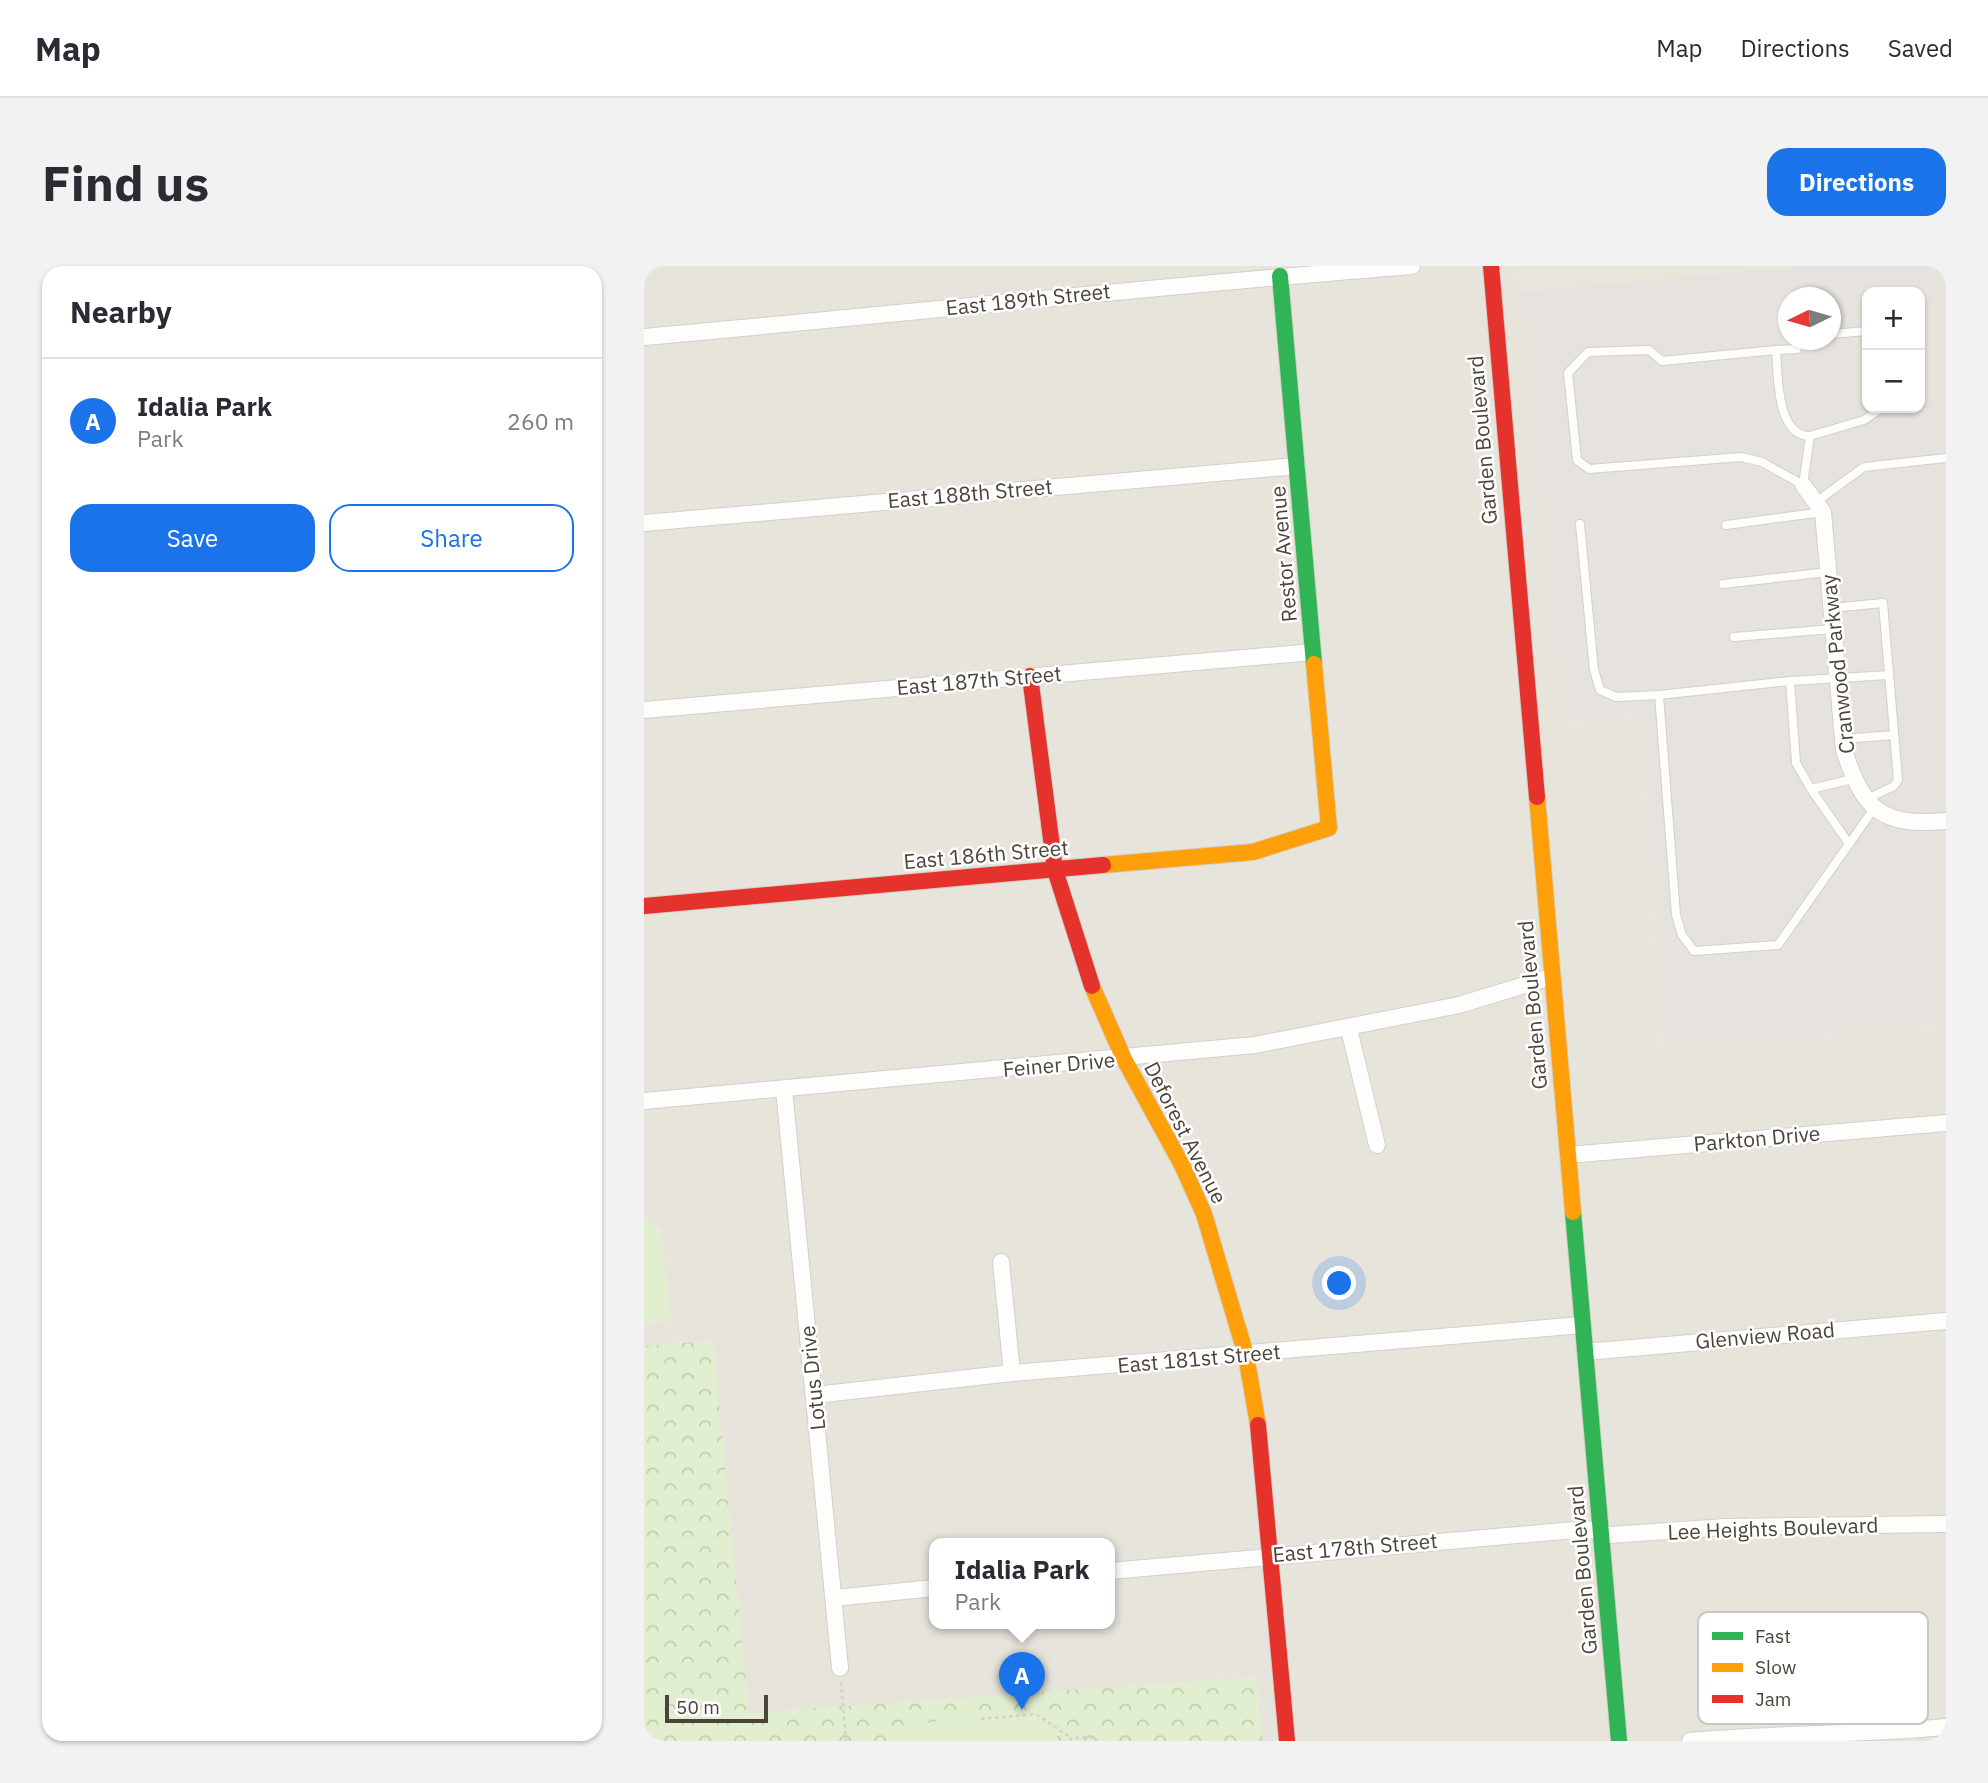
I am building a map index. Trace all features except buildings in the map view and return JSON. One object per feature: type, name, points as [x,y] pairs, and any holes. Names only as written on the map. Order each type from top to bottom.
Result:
[{"type":"street","name":"East 189th Street","points":[[644,337],[1280,276],[1412,266]]},
{"type":"street","name":"Garden Boulevard","points":[[1491,266],[1550,977],[1619,1741]]},
{"type":"street","name":"Restor Avenue","points":[[1280,276],[1329,828]]},
{"type":"street","name":"East 188th Street","points":[[644,523],[1297,466]]},
{"type":"street","points":[[1803,485],[1820,507]]},
{"type":"street","name":"Cranwood Parkway","points":[[1820,507],[1843,739],[1853,779],[1871,803],[1887,818],[1916,824],[1946,821]]},
{"type":"street","name":"East 187th Street","points":[[644,710],[1313,652]]},
{"type":"street","name":"Deforest Avenue","points":[[1030,676],[1055,870],[1083,967],[1124,1059],[1182,1165],[1203,1214],[1246,1355],[1256,1413],[1287,1741]]},
{"type":"street","name":"East 186th Street","points":[[644,906],[1253,852],[1329,828]]},
{"type":"street","name":"Feiner Drive","points":[[644,1101],[1255,1045],[1349,1029],[1459,1005],[1550,977]]},
{"type":"street","points":[[1349,1029],[1377,1145]]},
{"type":"street","name":"Lotus Drive","points":[[784,1089],[840,1668]]},
{"type":"street","name":"Parkton Drive","points":[[1568,1155],[1946,1123]]},
{"type":"street","points":[[1001,1262],[1012,1373]]},
{"type":"street","name":"Glenview Road","points":[[1585,1352],[1946,1321]]},
{"type":"street","name":"East 181st Street","points":[[815,1395],[1012,1373],[1582,1325]]},
{"type":"street","name":"Lee Heights Boulevard","points":[[1600,1532],[1611,1535],[1725,1527],[1946,1524]]},
{"type":"street","name":"East 178th Street","points":[[1115,1570],[1586,1529],[1600,1532]]},
{"type":"street","points":[[834,1598],[929,1588]]},
{"type":"street","points":[[1690,1741],[1754,1735],[1875,1733],[1946,1727]]},
{"type":"lane","points":[[1841,333],[1862,331]]},
{"type":"lane","points":[[1810,436],[1803,485],[1762,462],[1741,457],[1589,469],[1577,460],[1568,373],[1588,352],[1649,350],[1662,361],[1776,350],[1787,420],[1796,432],[1810,436],[1864,420],[1874,413]]},
{"type":"lane","points":[[1726,525],[1820,507],[1864,467],[1946,458]]},
{"type":"lane","points":[[1580,524],[1594,670],[1600,690],[1616,697],[1659,695],[1790,681],[1889,675]]},
{"type":"lane","points":[[1723,584],[1828,572]]},
{"type":"lane","points":[[1659,695],[1676,915],[1682,935],[1694,951],[1778,945],[1849,844],[1871,803],[1898,780],[1883,603],[1831,608]]},
{"type":"lane","points":[[1734,637],[1833,629]]},
{"type":"lane","points":[[1790,681],[1797,763],[1811,789],[1849,844]]},
{"type":"lane","points":[[1843,739],[1894,734]]},
{"type":"lane","points":[[1811,789],[1853,779]]},
{"type":"path","points":[[840,1668],[846,1741]]},
{"type":"path","points":[[981,1719],[1036,1714],[1071,1740],[1093,1737],[1098,1741]]},
{"type":"shaded area","points":[[644,266],[1519,266],[1561,723],[1641,711],[1663,1047],[1946,1023],[1946,1741],[644,1741]]},
{"type":"shaded area","points":[[1519,266],[1797,266],[1520,291]]},
{"type":"shaded area","points":[[1797,266],[1946,266],[1946,1023],[1663,1047],[1641,711],[1561,723],[1520,291]]},
{"type":"green space","points":[[644,1218],[661,1228],[671,1320],[644,1324]]},
{"type":"green space","points":[[713,1341],[749,1713],[1256,1677],[1263,1741],[644,1741],[644,1346]]},
{"type":"green space","points":[[983,1716],[1048,1720],[1056,1726],[1057,1741],[893,1741],[890,1727]]},
{"type":"traffic: fast","points":[[1280,276],[1314,664]]},
{"type":"traffic: fast","points":[[1573,1212],[1619,1741]]},
{"type":"traffic: slow","points":[[1103,865],[1253,852],[1329,828],[1314,664]]},
{"type":"traffic: slow","points":[[1537,797],[1573,1212]]},
{"type":"traffic: slow","points":[[1092,986],[1124,1059],[1182,1165],[1204,1214],[1246,1355],[1258,1425]]},
{"type":"traffic: jam","points":[[1491,266],[1537,797]]},
{"type":"traffic: jam","points":[[1030,676],[1055,870],[1092,986]]},
{"type":"traffic: jam","points":[[644,906],[1103,865]]},
{"type":"traffic: jam","points":[[1258,1425],[1287,1741]]},
{"type":"place","name":"Idalia Park","points":[[1022,1710]]}]
